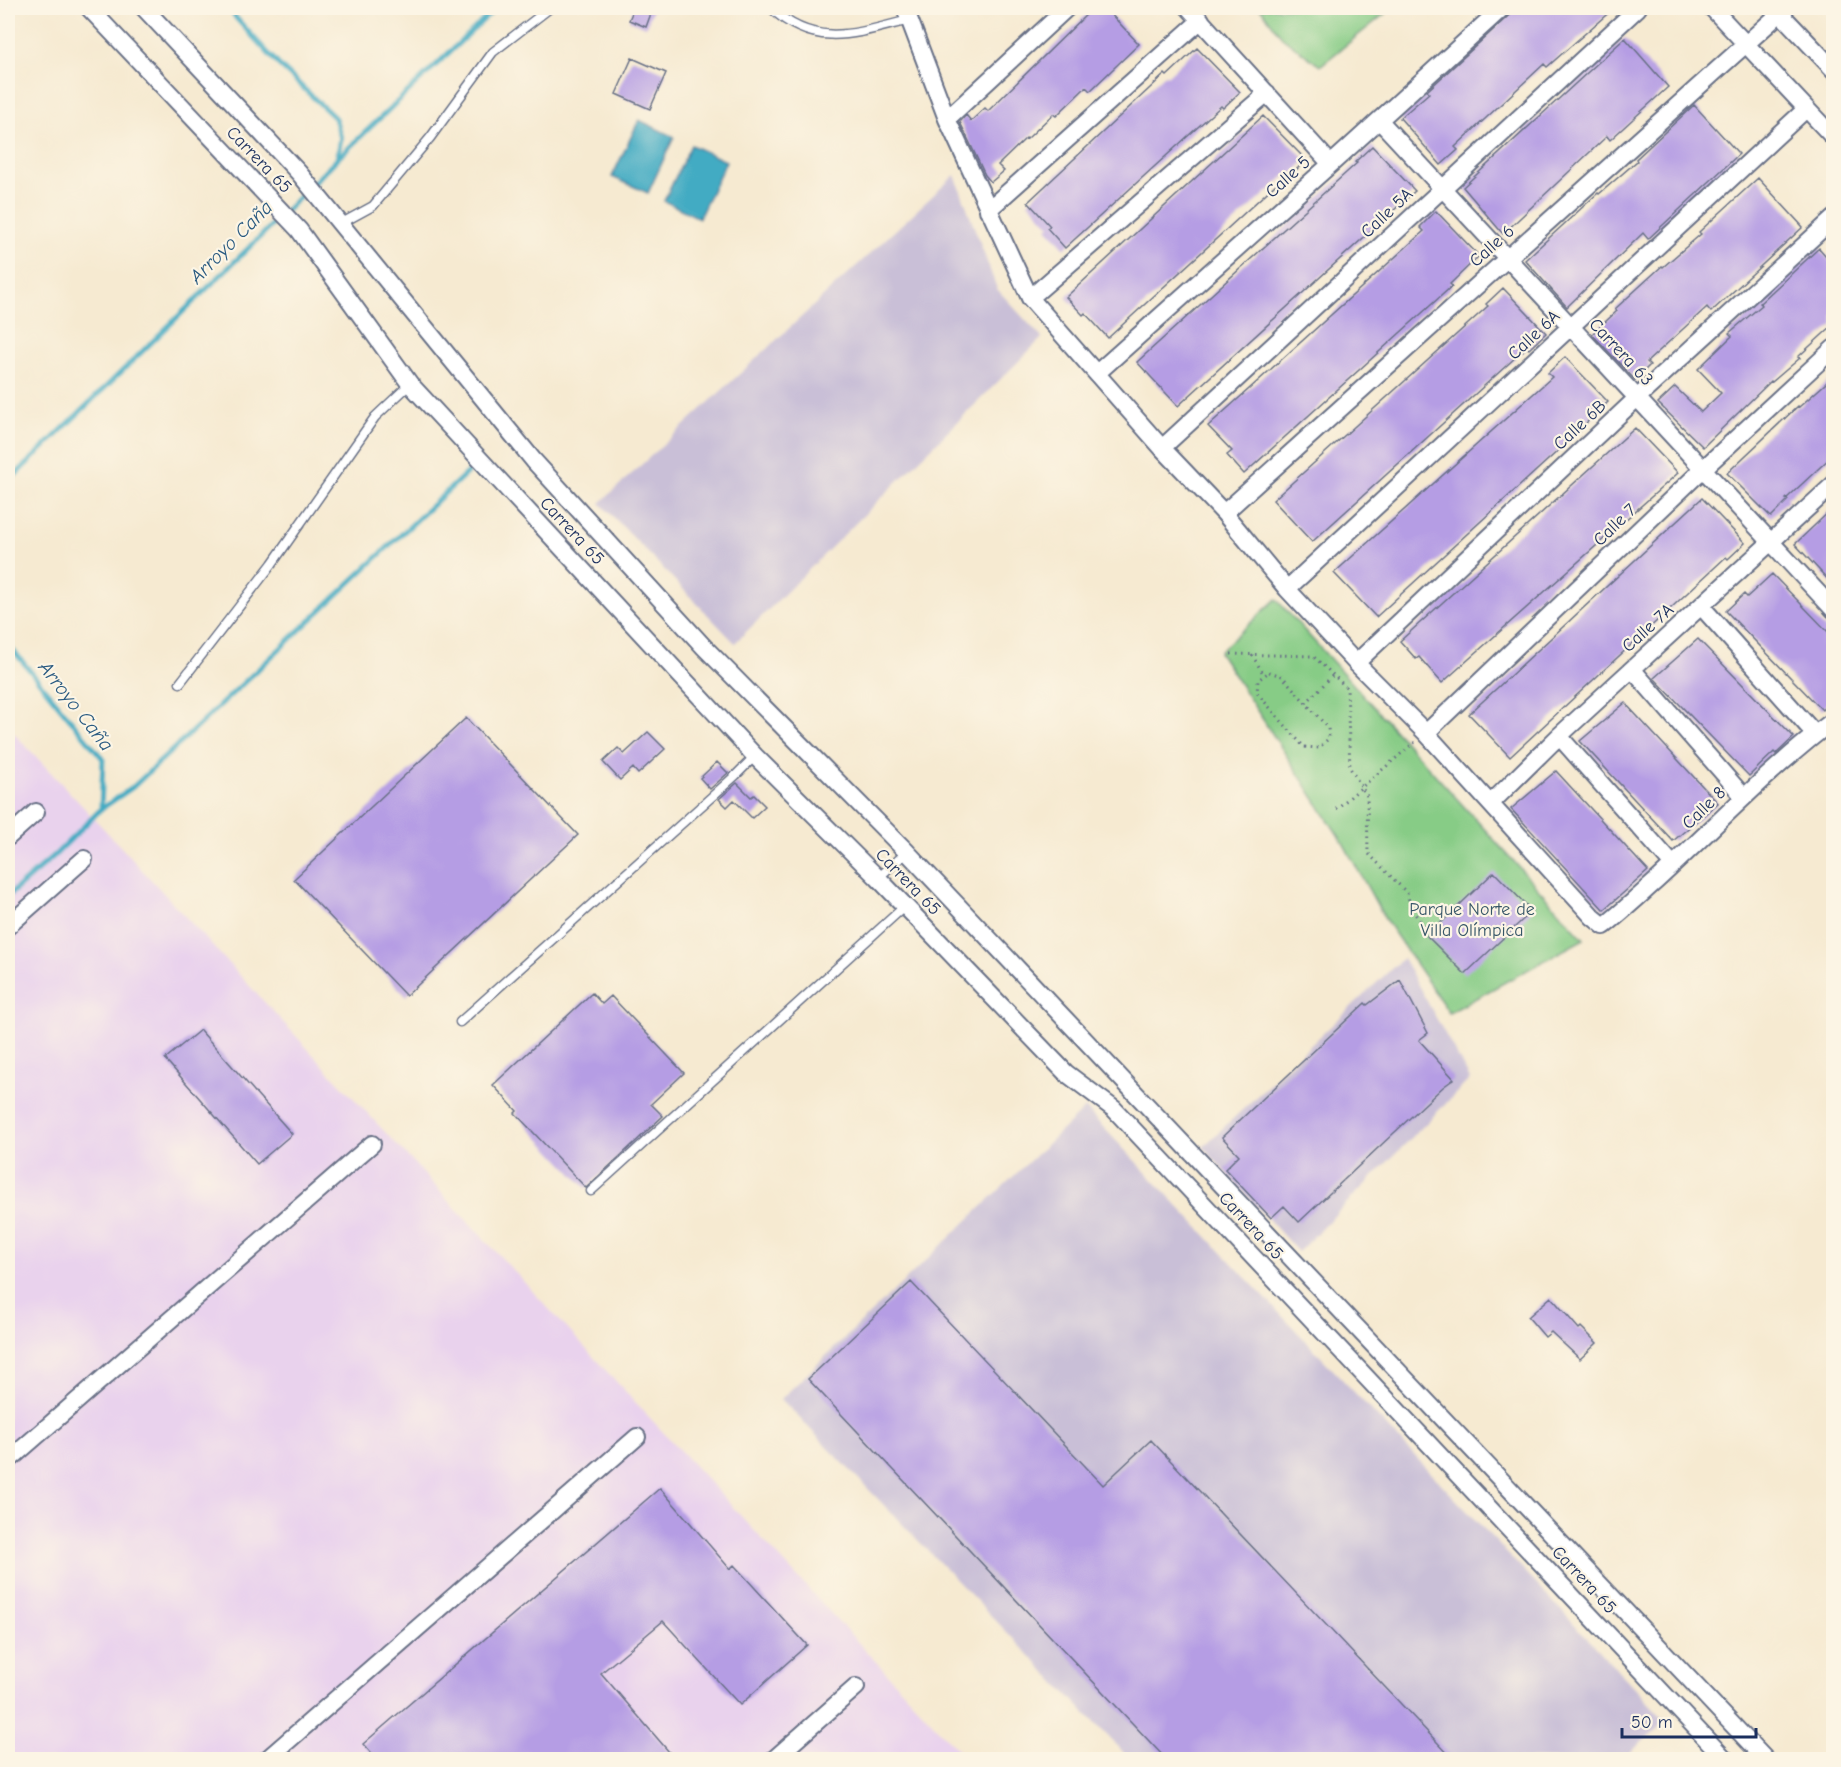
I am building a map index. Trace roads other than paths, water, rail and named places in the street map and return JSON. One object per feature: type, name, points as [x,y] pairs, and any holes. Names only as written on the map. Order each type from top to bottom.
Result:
[{"type":"street","name":"Carrera 65","points":[[89,8],[299,230],[410,384],[754,756],[878,878],[1066,1073],[1114,1109],[1726,1760]]},
{"type":"street","name":"Carrera 65","points":[[144,8],[299,173],[542,469],[704,647],[907,852],[1766,1760]]},
{"type":"street","points":[[922,8],[907,14],[947,118],[1030,298],[1162,448],[1224,513],[1287,589],[1491,803]]},
{"type":"street","points":[[947,118],[1067,8]]},
{"type":"street","points":[[1189,8],[1331,164]]},
{"type":"street","name":"Calle 5","points":[[1097,372],[1502,8]]},
{"type":"street","name":"Calle 5A","points":[[1162,448],[1638,8]]},
{"type":"street","points":[[1712,8],[1833,138]]},
{"type":"street","points":[[1780,9],[1833,70]]},
{"type":"street","name":"Calle 6","points":[[1224,513],[1746,44],[1780,9]]},
{"type":"street","points":[[988,210],[1201,20]]},
{"type":"street","points":[[1030,298],[1267,93]]},
{"type":"street","name":"Calle 6A","points":[[1287,589],[1806,109]]},
{"type":"street","name":"Carrera 63","points":[[1379,120],[1833,610]]},
{"type":"street","name":"Calle 6B","points":[[1356,663],[1637,398],[1833,218]]},
{"type":"street","name":"Calle 7","points":[[1426,733],[1833,348]]},
{"type":"street","name":"Calle 7A","points":[[1491,803],[1559,736],[1833,484]]},
{"type":"street","points":[[1701,606],[1815,734]]},
{"type":"street","points":[[1632,669],[1744,797]]},
{"type":"street","name":"Calle 8","points":[[1491,803],[1593,917],[1604,926],[1673,865],[1744,797],[1833,720]]},
{"type":"street","points":[[1559,736],[1673,865]]},
{"type":"street","points":[[8,837],[36,812]]},
{"type":"street","points":[[8,926],[84,860]]},
{"type":"street","points":[[8,1461],[372,1144]]},
{"type":"street","points":[[266,1760],[637,1437]]},
{"type":"street","points":[[773,1760],[856,1687]]},
{"type":"lane","points":[[340,224],[373,206],[430,138],[493,52],[550,8]]},
{"type":"lane","points":[[771,8],[786,22],[822,35],[853,34],[907,14]]},
{"type":"lane","points":[[180,684],[272,564],[375,417],[410,384]]},
{"type":"lane","points":[[460,1022],[736,775],[754,756]]},
{"type":"lane","points":[[878,878],[907,852]]},
{"type":"lane","points":[[591,1191],[904,906]]},
{"type":"water","points":[[639,120],[674,137],[648,193],[612,177]]},
{"type":"water","points":[[691,145],[726,161],[699,218],[664,201]]},
{"type":"waterway","name":"Arroyo Caña","points":[[8,482],[337,159],[341,138],[335,118],[278,64],[236,18],[230,8]]},
{"type":"waterway","points":[[337,159],[496,8]]},
{"type":"waterway","points":[[101,809],[133,787],[474,466]]},
{"type":"waterway","name":"Arroyo Caña","points":[[8,644],[103,759],[101,809],[55,855],[8,896]]},
{"type":"park label","name":"Parque Norte de Villa Olímpica","points":[[1472,919]]}]
